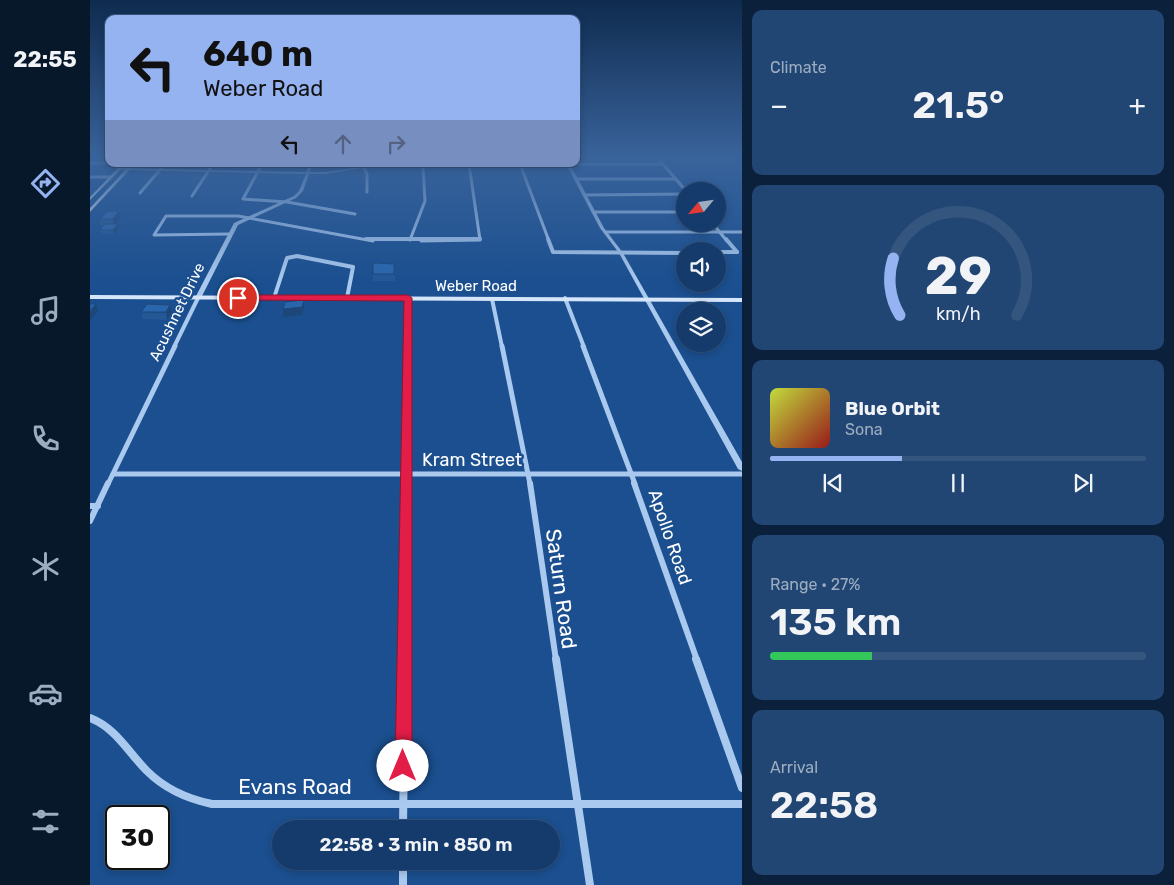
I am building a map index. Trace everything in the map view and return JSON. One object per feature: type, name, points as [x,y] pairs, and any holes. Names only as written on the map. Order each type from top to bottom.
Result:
[{"type":"main road","points":[[90,211],[101,198]]},
{"type":"main road","name":"Weber Road","points":[[90,297],[646,298],[742,300]]},
{"type":"street","points":[[244,198],[243,200],[287,202],[355,214]]},
{"type":"street","name":"Acushnet Drive","points":[[90,521],[229,234],[236,224],[246,218],[292,198]]},
{"type":"street","points":[[410,240],[425,198]]},
{"type":"street","points":[[229,234],[154,235],[166,216],[246,218],[375,240],[480,240],[473,198]]},
{"type":"street","points":[[533,198],[553,252],[676,253]]},
{"type":"street","points":[[586,198],[605,232],[621,253],[742,469]]},
{"type":"street","points":[[593,212],[676,212]]},
{"type":"street","points":[[605,232],[676,232]]},
{"type":"street","points":[[720,232],[737,252],[726,252]]},
{"type":"street","points":[[726,232],[742,232]]},
{"type":"street","points":[[274,298],[287,258],[290,256],[353,267],[347,298]]},
{"type":"street","points":[[403,820],[408,298]]},
{"type":"street","name":"Apollo Road","points":[[565,298],[632,474],[742,788]]},
{"type":"street","name":"Saturn Road","points":[[492,299],[528,473],[576,804],[590,885]]},
{"type":"street","name":"Kram Street","points":[[113,474],[742,474]]},
{"type":"street","points":[[90,506],[98,506]]},
{"type":"street","name":"Evans Road","points":[[90,718],[96,719],[118,737],[148,772],[173,791],[201,803],[403,805],[742,804]]},
{"type":"street","points":[[403,870],[403,885]]},
{"type":"building","points":[[107,211],[119,211],[113,219],[100,219]]},
{"type":"building","points":[[105,224],[118,224],[113,230],[100,230]]},
{"type":"building","points":[[373,264],[394,264],[394,274],[373,274]]},
{"type":"building","points":[[304,300],[302,307],[283,309],[285,302]]},
{"type":"building","points":[[90,304],[96,304],[90,311]]},
{"type":"building","points":[[147,304],[170,305],[166,312],[141,312]]},
{"type":"route","points":[[238,298],[408,298],[403,766]]}]
